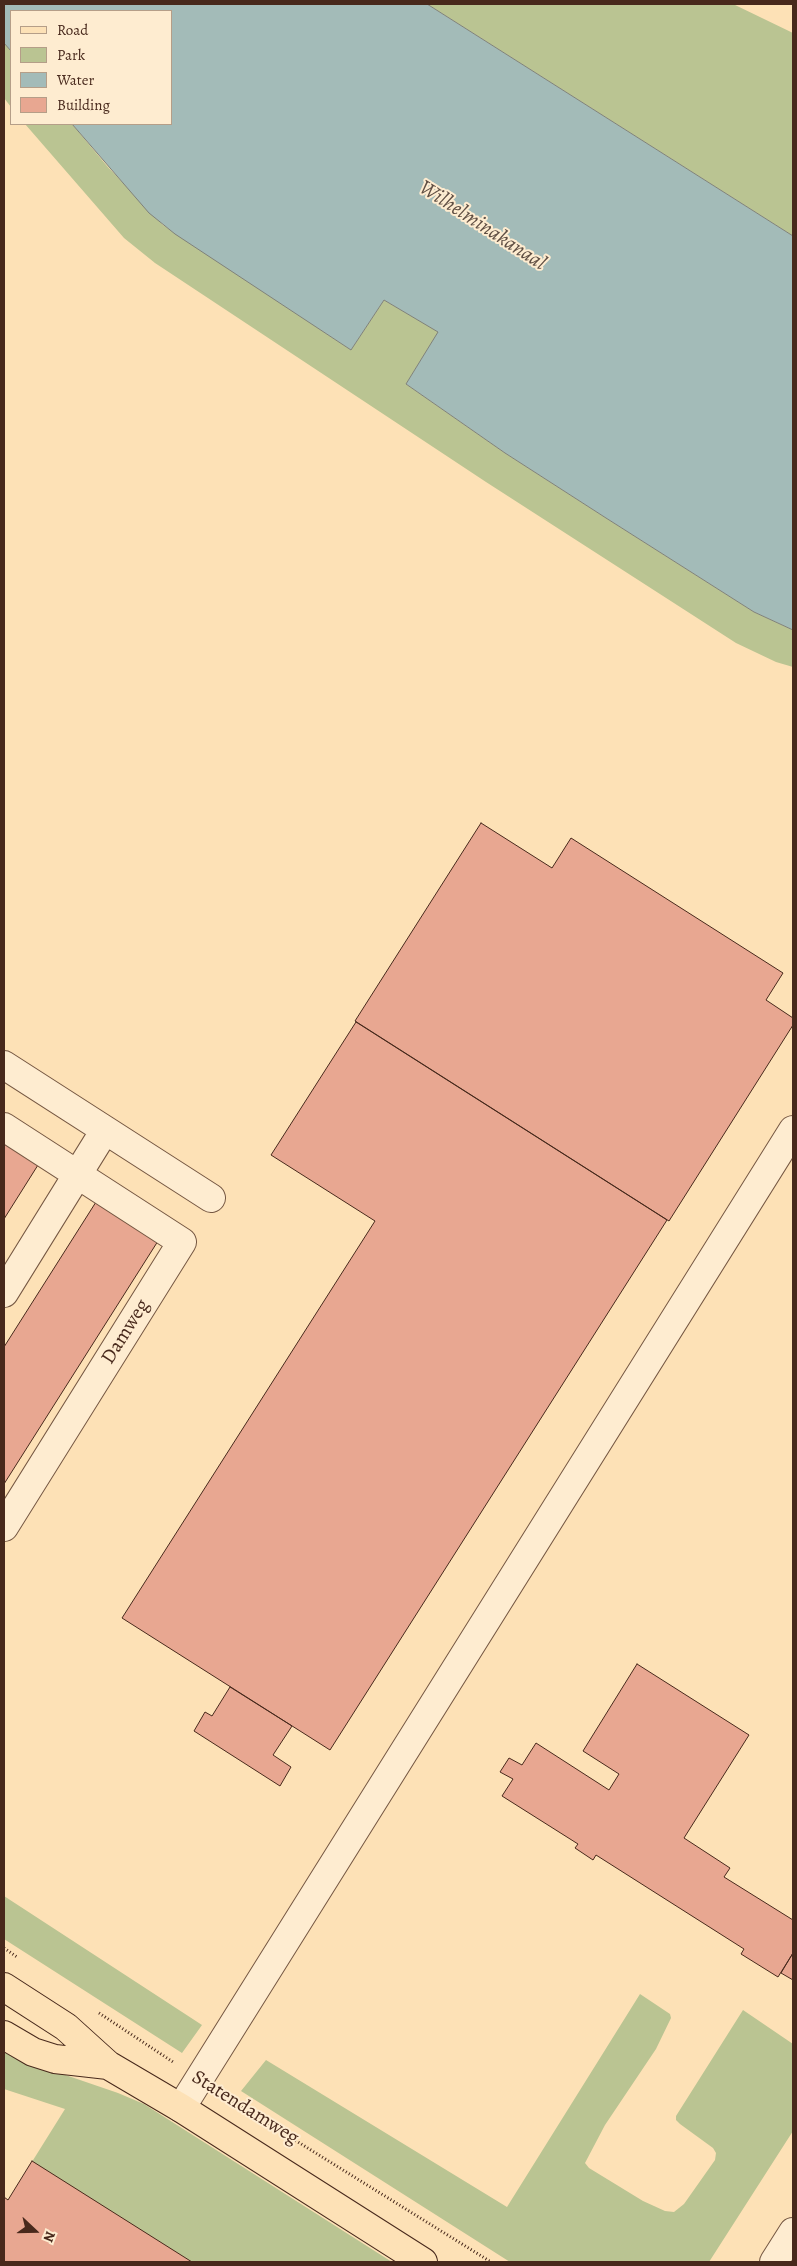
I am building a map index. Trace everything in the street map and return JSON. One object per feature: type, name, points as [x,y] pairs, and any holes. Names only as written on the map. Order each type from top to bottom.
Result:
[{"type":"main road","name":"Statendamweg","points":[[4,1987],[66,2027],[108,2065],[181,2108],[423,2262]]},
{"type":"main road","name":"Statendamweg","points":[[4,2035],[33,2052],[55,2059],[108,2065]]},
{"type":"street","points":[[4,1065],[211,1198]]},
{"type":"street","name":"Damweg","points":[[4,1127],[182,1242],[4,1527]]},
{"type":"street","points":[[4,1293],[105,1130]]},
{"type":"street","points":[[181,2108],[793,1130]]},
{"type":"street","points":[[774,2262],[793,2232]]},
{"type":"path","points":[[4,1948],[20,1959]]},
{"type":"path","name":"Statendamweg","points":[[93,2008],[198,2080],[490,2262]]},
{"type":"green space","points":[[427,4],[733,4],[793,33],[793,236]]},
{"type":"green space","points":[[4,43],[10,50],[10,106],[4,98]]},
{"type":"green space","points":[[26,125],[73,125],[107,166],[163,225],[351,350],[384,300],[439,332],[406,384],[505,453],[606,518],[754,612],[793,630],[793,667],[776,662],[736,643],[486,482],[155,263],[124,238]]},
{"type":"green space","points":[[4,1896],[202,2025],[182,2053],[4,1939]]},
{"type":"green space","points":[[640,1994],[670,2014],[671,2018],[656,2049],[605,2125],[585,2163],[589,2168],[643,2201],[665,2211],[674,2212],[684,2204],[715,2160],[716,2153],[713,2148],[680,2124],[676,2120],[676,2116],[743,2010],[793,2044],[793,2131],[709,2262],[510,2262],[241,2091],[266,2060],[507,2207]]},
{"type":"green space","points":[[4,2045],[45,2068],[144,2104],[392,2262],[179,2262],[25,2173],[65,2109],[4,2089]]},
{"type":"water","name":"Wilhelminakanaal","points":[[4,4],[427,4],[793,236],[793,630],[754,612],[606,518],[505,453],[406,384],[438,332],[384,300],[351,350],[175,234],[149,213],[73,125],[172,125],[172,10],[10,10],[10,50],[4,43]]},
{"type":"building","points":[[481,823],[552,868],[571,838],[783,973],[766,1000],[793,1018],[793,1025],[669,1221],[355,1021]]},
{"type":"building","points":[[356,1022],[667,1220],[330,1750],[122,1618],[375,1221],[271,1155]]},
{"type":"building","points":[[4,1143],[38,1165],[4,1219]]},
{"type":"building","points":[[96,1202],[158,1241],[4,1484],[4,1347]]},
{"type":"building","points":[[637,1664],[749,1735],[684,1838],[730,1868],[724,1877],[793,1920],[793,1953],[778,1977],[741,1954],[744,1949],[596,1855],[593,1860],[575,1848],[578,1844],[502,1796],[513,1779],[500,1772],[509,1758],[522,1765],[536,1743],[609,1790],[619,1774],[583,1751]]},
{"type":"building","points":[[230,1687],[292,1726],[273,1755],[291,1767],[280,1786],[194,1731],[205,1712],[212,1716]]},
{"type":"building","points":[[793,1953],[793,1980],[781,1973]]},
{"type":"building","points":[[32,2161],[192,2262],[4,2262],[4,2197],[8,2200]]}]
